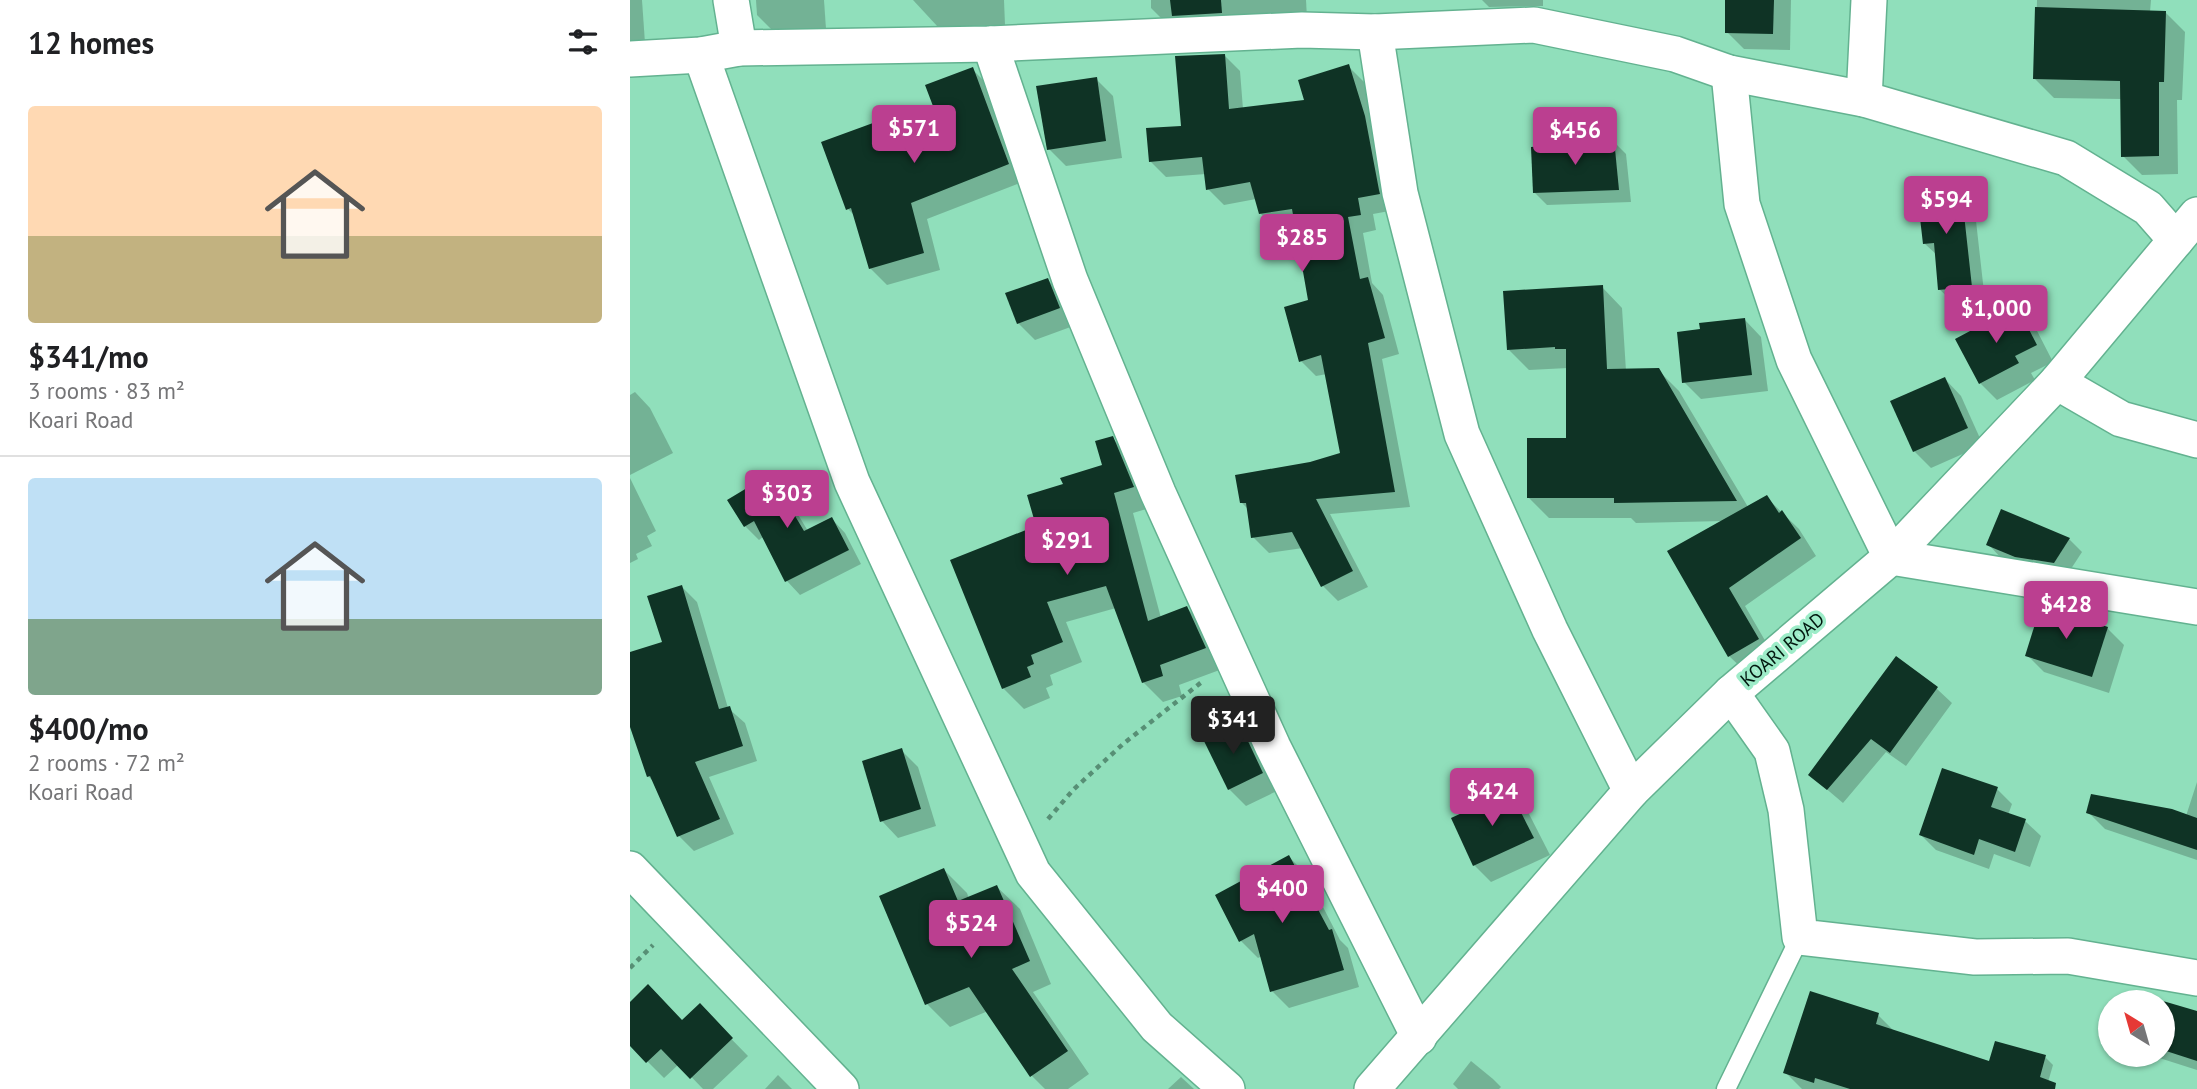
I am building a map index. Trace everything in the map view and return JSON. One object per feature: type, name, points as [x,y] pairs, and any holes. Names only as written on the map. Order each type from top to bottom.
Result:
[{"type":"street","points":[[731,0],[739,48]]},
{"type":"street","points":[[1864,99],[1869,0]]},
{"type":"street","points":[[630,59],[701,55],[739,48],[990,44],[1301,15],[1375,32],[1534,25],[1675,54],[1729,73],[1864,99],[2066,158],[2186,228]]},
{"type":"street","points":[[1375,32],[1400,193],[1462,434],[1550,630],[1631,791]]},
{"type":"street","points":[[990,44],[1070,280],[1158,493],[1279,759],[1419,1037]]},
{"type":"street","points":[[701,55],[852,482],[1032,873],[1157,1027],[1227,1089]]},
{"type":"street","points":[[1729,73],[1742,204],[1794,359],[1891,557],[2197,607]]},
{"type":"street","name":"KOARI ROAD","points":[[1372,1089],[1631,791],[1731,693],[1891,557],[2057,382],[2186,228]]},
{"type":"street","points":[[2057,382],[2122,419],[2197,440]]},
{"type":"street","points":[[1731,693],[1772,751],[1786,810],[1800,937],[1975,957],[2068,956],[2197,978]]},
{"type":"street","points":[[630,869],[841,1089]]},
{"type":"lane","points":[[1726,1089],[1800,937]]},
{"type":"path","points":[[1021,849],[1074,789],[1123,744],[1232,657]]},
{"type":"building","points":[[1170,0],[1221,0],[1222,13],[1172,16]]},
{"type":"building","points":[[1725,0],[1774,0],[1773,34],[1725,33]]},
{"type":"building","points":[[2035,7],[2166,11],[2164,82],[2159,82],[2159,156],[2121,157],[2120,81],[2033,79]]},
{"type":"building","points":[[1225,54],[1229,109],[1304,100],[1298,80],[1349,64],[1365,116],[1380,194],[1358,198],[1361,215],[1348,217],[1360,279],[1368,277],[1385,338],[1368,343],[1395,492],[1316,499],[1353,571],[1321,587],[1292,532],[1251,538],[1246,503],[1240,503],[1235,475],[1310,462],[1340,453],[1321,355],[1299,362],[1284,307],[1308,300],[1292,209],[1259,214],[1250,182],[1206,190],[1202,157],[1149,162],[1146,128],[1181,126],[1175,56]]},
{"type":"building","points":[[973,67],[1009,164],[911,203],[924,253],[869,269],[851,208],[846,210],[821,142],[873,123],[878,136],[936,114],[925,85]]},
{"type":"building","points":[[1097,77],[1106,141],[1047,150],[1036,86]]},
{"type":"building","points":[[1614,139],[1619,190],[1533,193],[1531,147]]},
{"type":"building","points":[[1961,187],[1972,287],[1938,290],[1934,243],[1923,244],[1917,192]]},
{"type":"building","points":[[1048,278],[1060,308],[1017,324],[1005,293]]},
{"type":"building","points":[[1603,285],[1607,369],[1659,368],[1737,501],[1614,503],[1614,498],[1527,498],[1527,438],[1566,438],[1566,349],[1555,347],[1507,350],[1503,291]]},
{"type":"building","points":[[2017,306],[2037,345],[2015,356],[2019,363],[1979,384],[1955,339]]},
{"type":"building","points":[[1745,318],[1752,375],[1682,383],[1677,332],[1700,329],[1699,323]]},
{"type":"building","points":[[1945,377],[1968,428],[1913,452],[1890,401]]},
{"type":"building","points":[[1113,436],[1134,487],[1114,493],[1148,621],[1187,606],[1206,648],[1160,665],[1163,676],[1142,683],[1106,586],[1047,602],[1063,642],[1031,655],[1034,664],[1027,667],[1031,677],[1002,689],[950,560],[1036,526],[1027,495],[1063,484],[1060,478],[1102,465],[1095,441]]},
{"type":"building","points":[[770,474],[804,531],[832,517],[849,550],[785,582],[754,521],[744,527],[727,500]]},
{"type":"building","points":[[1767,495],[1779,513],[1782,510],[1801,538],[1729,588],[1759,639],[1728,657],[1667,551]]},
{"type":"building","points":[[2001,509],[2070,538],[2054,563],[2015,557],[1986,545]]},
{"type":"building","points":[[682,585],[719,709],[730,706],[743,746],[695,762],[720,819],[677,837],[650,776],[647,777],[630,727],[630,652],[662,642],[647,596]]},
{"type":"building","points":[[2041,605],[2108,627],[2092,677],[2025,656]]},
{"type":"building","points":[[1896,656],[1938,687],[1890,753],[1871,739],[1827,790],[1808,775]]},
{"type":"building","points":[[1239,722],[1263,773],[1228,790],[1203,739]]},
{"type":"building","points":[[902,748],[921,809],[880,822],[862,761]]},
{"type":"building","points":[[1942,768],[1998,787],[1991,807],[2026,819],[2015,852],[1979,839],[1974,855],[1919,835]]},
{"type":"building","points":[[1510,791],[1534,838],[1473,866],[1451,818]]},
{"type":"building","points":[[2091,794],[2172,809],[2197,818],[2197,850],[2086,813]]},
{"type":"building","points":[[1289,855],[1329,930],[1332,929],[1344,970],[1270,992],[1254,934],[1239,942],[1215,895]]},
{"type":"building","points":[[944,868],[958,901],[997,885],[1030,961],[1012,969],[1068,1051],[1030,1077],[969,987],[925,1005],[879,896]]},
{"type":"building","points":[[648,984],[682,1020],[700,1003],[733,1038],[690,1079],[661,1049],[646,1063],[630,1046],[630,1002]]},
{"type":"building","points":[[1810,991],[1879,1013],[1876,1024],[1989,1061],[1995,1041],[2046,1055],[2040,1077],[2056,1083],[2055,1089],[1850,1089],[1815,1078],[1814,1083],[1783,1073]]},
{"type":"building","points":[[2175,1005],[2197,1011],[2197,1061],[2175,1054]]}]
